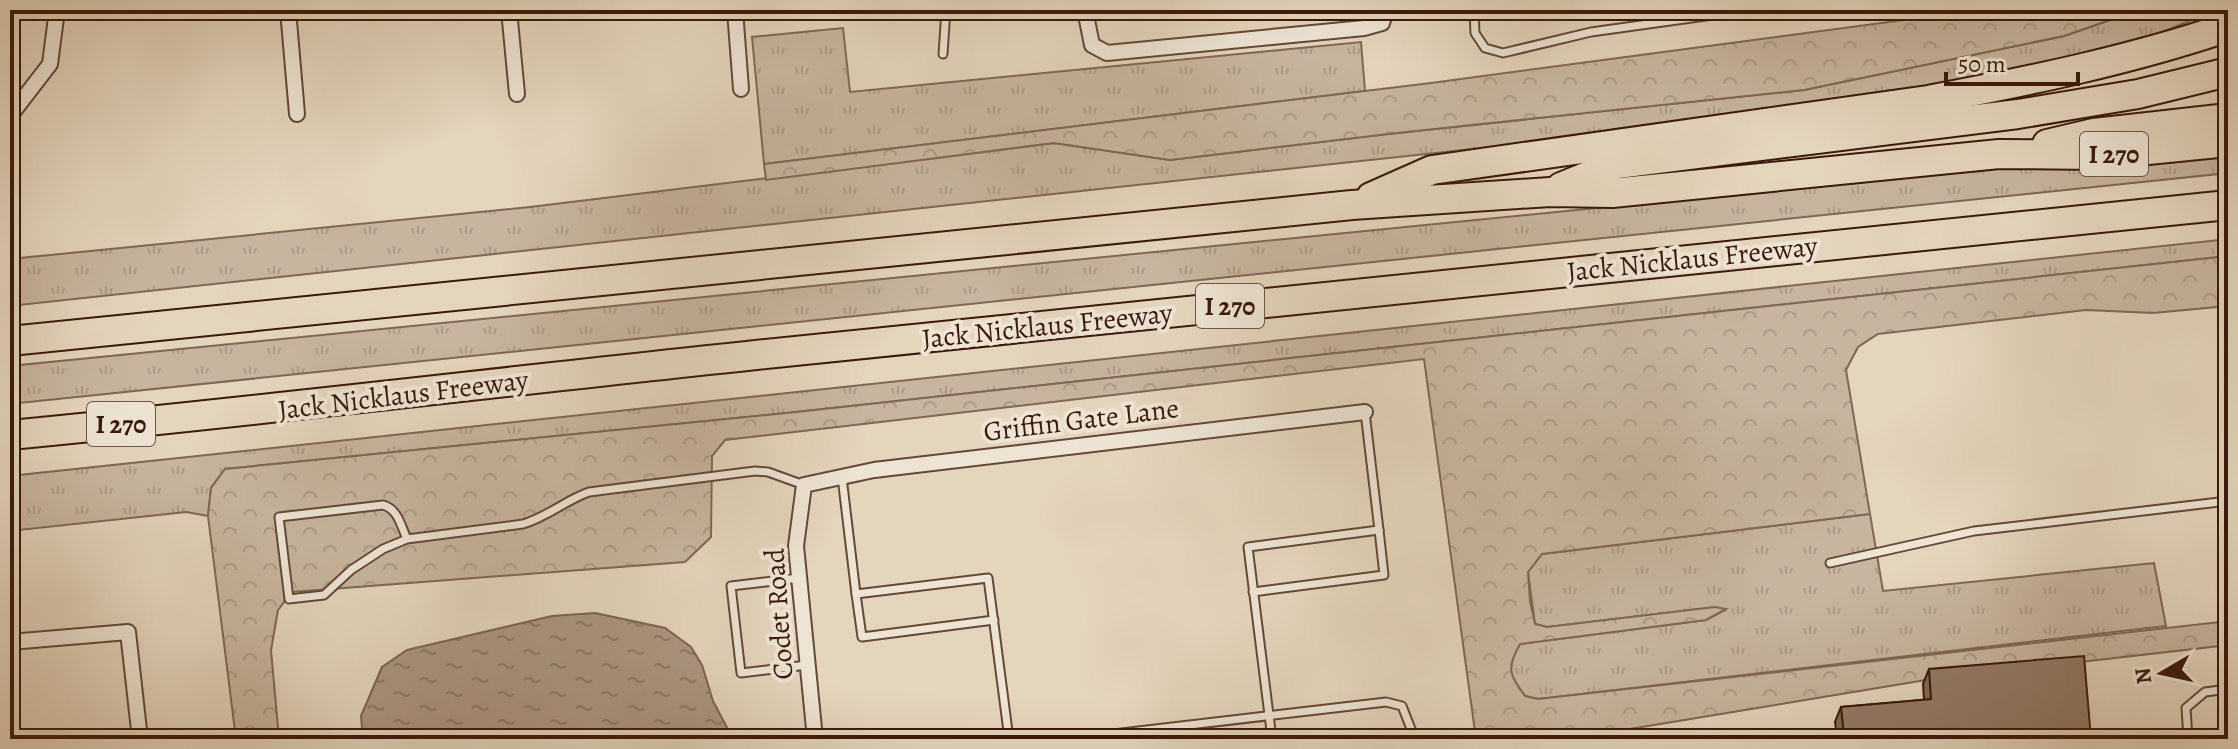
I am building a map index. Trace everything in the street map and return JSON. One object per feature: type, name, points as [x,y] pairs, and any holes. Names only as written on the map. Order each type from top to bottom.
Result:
[{"type":"highway","points":[[1352,205],[1432,170],[1928,100],[2095,64],[2228,27]]},
{"type":"highway","points":[[1550,192],[1617,164],[2018,114],[2138,94],[2228,72]]},
{"type":"highway","points":[[1999,154],[2094,133],[2228,118]]},
{"type":"highway","name":"I 270","points":[[10,341],[1352,205],[1550,192],[1612,193],[1999,154],[2098,155],[2228,142]]},
{"type":"highway","name":"Jack Nicklaus Freeway","points":[[10,435],[232,414],[547,377],[1678,259],[2228,205]]},
{"type":"street","points":[[10,116],[50,64],[57,10]]},
{"type":"street","points":[[288,10],[297,114]]},
{"type":"street","points":[[509,10],[517,94]]},
{"type":"street","points":[[735,10],[741,89]]},
{"type":"street","points":[[1085,10],[1092,45],[1107,53],[1364,28],[1384,17]]},
{"type":"street","name":"Griffin Gate Lane","points":[[804,485],[874,470],[1365,412]]},
{"type":"street","name":"Codet Road","points":[[804,485],[796,546],[815,739]]},
{"type":"street","points":[[10,642],[128,632],[140,739]]},
{"type":"lane","points":[[943,54],[946,10]]},
{"type":"lane","points":[[1474,10],[1475,33],[1485,48],[1503,53],[1591,32],[1749,10]]},
{"type":"lane","points":[[1253,592],[1384,575],[1365,412]]},
{"type":"lane","points":[[407,539],[396,514],[383,505],[279,517],[289,599],[324,595],[351,570],[383,549],[407,539],[523,524],[536,520],[573,497],[589,492],[755,471],[768,472],[804,485]]},
{"type":"lane","points":[[842,477],[862,637],[994,620]]},
{"type":"lane","points":[[1830,563],[1974,531],[2228,501]]},
{"type":"lane","points":[[1272,739],[1248,547],[1379,530]]},
{"type":"lane","points":[[799,578],[731,586],[741,673],[807,665]]},
{"type":"lane","points":[[856,594],[988,578],[1009,739]]},
{"type":"lane","points":[[2188,739],[2186,708],[2205,692],[2228,689]]},
{"type":"lane","points":[[1070,739],[1386,702],[1402,706],[1411,729],[1409,739]]},
{"type":"green space","points":[[1979,10],[2139,10],[2064,36],[1804,90],[1170,160],[1054,143],[766,180],[764,164],[1431,83]]},
{"type":"green space","points":[[2139,10],[2215,10],[2135,44],[2004,79],[1669,128],[10,306],[10,259],[530,207],[1054,143],[1170,160],[1804,90],[2064,36]]},
{"type":"green space","points":[[843,28],[850,92],[1361,42],[1365,91],[764,164],[752,37]]},
{"type":"green space","points":[[2228,154],[2228,173],[10,404],[10,366],[2038,164]]},
{"type":"green space","points":[[2228,239],[2228,256],[796,412],[225,469],[211,488],[208,516],[186,512],[10,531],[10,476]]},
{"type":"green space","points":[[2228,256],[2228,306],[2153,313],[2086,310],[1878,334],[1858,347],[1846,370],[1870,514],[1542,554],[1528,572],[1535,624],[1547,627],[1715,607],[1726,609],[1706,620],[1520,644],[1511,671],[1525,696],[1538,699],[2228,621],[2228,645],[1932,679],[1630,729],[1621,739],[1476,739],[1424,359],[725,440],[712,456],[711,537],[685,562],[292,592],[278,610],[271,650],[279,739],[236,739],[208,516],[211,488],[225,469],[796,412]]},
{"type":"green space","points":[[1870,514],[1883,591],[2154,563],[2166,626],[1538,699],[1525,696],[1513,677],[1511,666],[1520,644],[1706,620],[1725,610],[1715,607],[1547,627],[1535,624],[1528,572],[1542,554]]},
{"type":"water","points":[[595,613],[665,628],[691,647],[702,665],[713,701],[733,739],[363,739],[361,716],[382,667],[407,650],[552,616]]},
{"type":"building","points":[[2084,656],[2091,739],[1870,739],[1869,734],[1844,736],[1841,707],[1931,699],[1929,669]]}]
